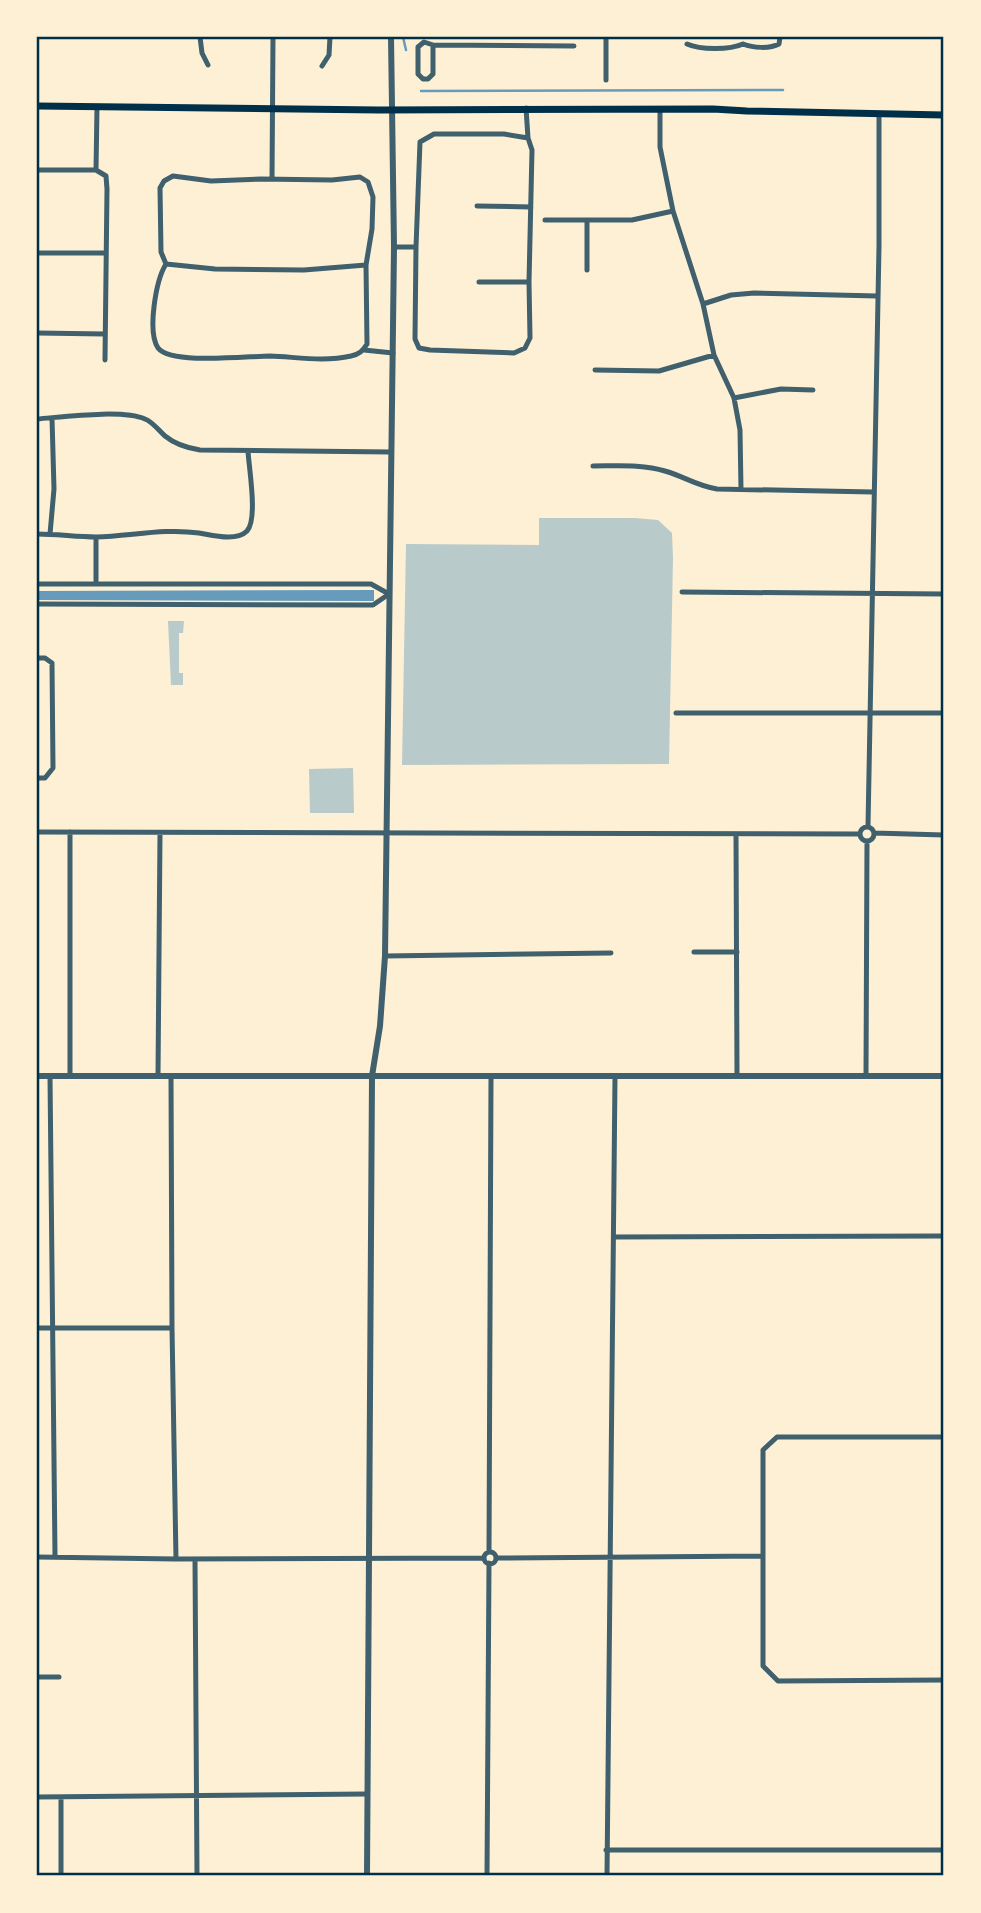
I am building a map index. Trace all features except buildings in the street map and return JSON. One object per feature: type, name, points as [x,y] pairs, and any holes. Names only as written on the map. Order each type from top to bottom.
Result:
[{"type":"main road","points":[[37,106],[393,110],[660,108],[944,115]]},
{"type":"street","points":[[200,37],[202,53],[208,65]]},
{"type":"street","points":[[272,37],[272,179]]},
{"type":"street","points":[[322,66],[328,55],[330,37]]},
{"type":"street","points":[[367,1876],[372,1076],[380,1026],[385,956],[393,353],[391,37]]},
{"type":"street","points":[[528,37],[528,45]]},
{"type":"street","points":[[546,37],[546,46]]},
{"type":"street","points":[[606,37],[606,80]]},
{"type":"street","points":[[684,37],[685,46],[705,47],[736,47],[743,44],[773,47],[779,44],[780,37]]},
{"type":"street","points":[[743,44],[745,37]]},
{"type":"street","points":[[433,45],[433,74],[428,79],[423,79],[419,76],[418,47],[424,42],[433,45],[574,46]]},
{"type":"street","points":[[96,170],[97,107]]},
{"type":"street","points":[[526,108],[528,138],[532,150],[530,338],[525,348],[514,353],[419,348],[415,339],[415,247],[420,142],[435,134],[504,134],[528,138]]},
{"type":"street","points":[[660,108],[660,147],[673,211],[703,304],[714,355],[734,398],[740,430],[741,489]]},
{"type":"street","points":[[867,826],[879,115]]},
{"type":"street","points":[[37,170],[96,170],[106,176],[105,360]]},
{"type":"street","points":[[364,350],[367,344],[366,265],[372,229],[373,197],[368,182],[360,177],[311,181],[211,181],[168,177],[160,188],[159,203],[161,252],[166,264],[158,281],[154,338],[158,348],[167,354],[213,359],[268,356],[323,359],[352,356],[364,350],[393,353]]},
{"type":"street","points":[[477,206],[531,207]]},
{"type":"street","points":[[545,220],[632,220],[673,211]]},
{"type":"street","points":[[587,221],[587,270]]},
{"type":"street","points":[[394,247],[415,247]]},
{"type":"street","points":[[37,253],[106,253]]},
{"type":"street","points":[[166,264],[215,269],[304,270],[366,265]]},
{"type":"street","points":[[480,282],[529,282]]},
{"type":"street","points":[[703,304],[730,295],[754,293],[877,296]]},
{"type":"street","points":[[37,333],[105,334]]},
{"type":"street","points":[[595,369],[659,371],[714,355]]},
{"type":"street","points":[[734,398],[781,389],[813,390]]},
{"type":"street","points":[[37,419],[85,415],[132,416],[146,419],[167,438],[182,447],[248,451],[391,452]]},
{"type":"street","points":[[50,534],[54,489],[52,418]]},
{"type":"street","points":[[37,534],[96,537],[181,531],[233,536],[247,530],[253,520],[248,451]]},
{"type":"street","points":[[593,466],[663,470],[706,488],[873,492]]},
{"type":"street","points":[[96,537],[96,583]]},
{"type":"street","points":[[37,584],[372,584],[389,594]]},
{"type":"street","points":[[682,592],[944,594]]},
{"type":"street","points":[[37,604],[373,605],[389,594]]},
{"type":"street","points":[[37,658],[45,658],[52,663],[53,745],[53,768],[45,778],[37,778]]},
{"type":"street","points":[[676,713],[944,713]]},
{"type":"street","points":[[867,826],[872,828],[874,833],[872,839],[867,841]]},
{"type":"street","points":[[860,834],[867,826]]},
{"type":"street","points":[[37,832],[860,834]]},
{"type":"street","points":[[70,832],[70,1075]]},
{"type":"street","points":[[158,1076],[160,833]]},
{"type":"street","points":[[874,833],[944,835]]},
{"type":"street","points":[[736,834],[737,1076]]},
{"type":"street","points":[[860,834],[867,841]]},
{"type":"street","points":[[866,1076],[867,841]]},
{"type":"street","points":[[694,952],[737,952]]},
{"type":"street","points":[[385,956],[611,953]]},
{"type":"street","points":[[37,1076],[944,1076]]},
{"type":"street","points":[[50,1076],[55,1556]]},
{"type":"street","points":[[171,1076],[176,1559]]},
{"type":"street","points":[[487,1876],[486,1553],[489,1552],[491,1077]]},
{"type":"street","points":[[607,1876],[615,1077]]},
{"type":"street","points":[[614,1237],[944,1236]]},
{"type":"street","points":[[37,1328],[172,1328]]},
{"type":"street","points":[[944,1437],[777,1437],[764,1450],[763,1556],[763,1666],[778,1681],[944,1680]]},
{"type":"street","points":[[489,1552],[495,1554],[496,1558]]},
{"type":"street","points":[[37,1557],[494,1562],[496,1558],[763,1556]]},
{"type":"street","points":[[195,1559],[197,1876]]},
{"type":"street","points":[[37,1677],[59,1677]]},
{"type":"street","points":[[37,1797],[366,1794]]},
{"type":"street","points":[[61,1797],[61,1876]]},
{"type":"street","points":[[606,1850],[944,1850]]},
{"type":"shaded area","points":[[539,518],[658,520],[672,533],[669,764],[402,765],[406,544],[539,545]]},
{"type":"shaded area","points":[[168,621],[184,621],[183,633],[179,633],[179,673],[183,673],[183,685],[171,685]]},
{"type":"shaded area","points":[[353,768],[354,813],[310,813],[309,769]]},
{"type":"water","points":[[374,590],[374,601],[37,600],[37,591]]},
{"type":"waterway","points":[[403,37],[406,50]]},
{"type":"waterway","points":[[421,91],[783,90]]}]
